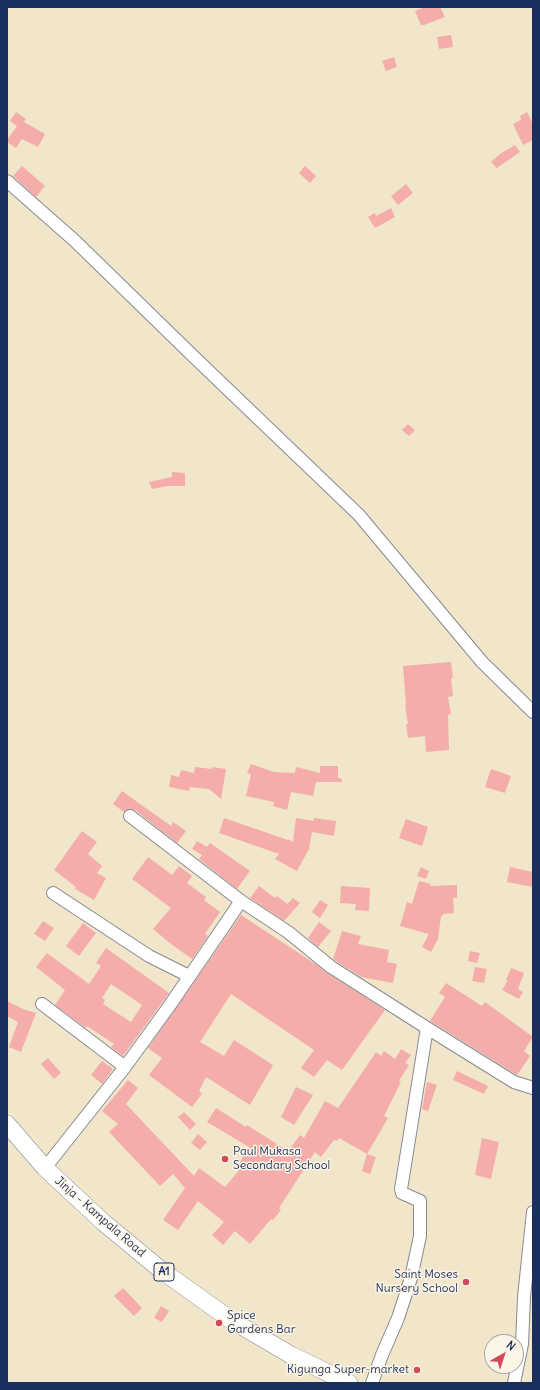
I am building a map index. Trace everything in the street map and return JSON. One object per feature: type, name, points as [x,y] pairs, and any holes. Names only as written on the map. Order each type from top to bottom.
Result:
[{"type":"highway","name":"Jinja - Kampala Road","points":[[7,1124],[45,1168],[103,1222],[161,1270],[225,1316],[291,1355],[349,1383]]},
{"type":"street","points":[[7,181],[75,240],[193,356],[359,515],[482,662],[533,712]]},
{"type":"street","points":[[130,816],[241,901],[288,932],[331,967],[514,1082],[533,1088]]},
{"type":"street","points":[[53,893],[149,956],[189,976]]},
{"type":"street","points":[[45,1168],[124,1067],[170,1005],[241,901]]},
{"type":"street","points":[[42,1004],[124,1067]]},
{"type":"street","points":[[372,1383],[398,1318],[409,1285],[420,1236],[420,1201],[402,1193],[401,1189],[427,1028]]},
{"type":"street","points":[[514,1383],[522,1344],[524,1297],[533,1212]]},
{"type":"building","points":[[425,7],[440,7],[445,17],[421,25],[415,11]]},
{"type":"building","points":[[451,35],[453,47],[439,49],[437,37]]},
{"type":"building","points":[[394,57],[397,67],[386,71],[382,61]]},
{"type":"building","points":[[16,112],[26,119],[24,122],[45,134],[38,147],[22,139],[16,148],[7,142],[17,126],[10,121]]},
{"type":"building","points":[[527,112],[533,124],[533,140],[523,145],[513,124],[521,120],[520,116]]},
{"type":"building","points":[[515,145],[520,152],[497,168],[491,162],[500,154]]},
{"type":"building","points":[[22,166],[45,186],[36,197],[13,176]]},
{"type":"building","points":[[305,166],[316,176],[310,183],[299,173]]},
{"type":"building","points":[[406,184],[413,193],[398,205],[391,196]]},
{"type":"building","points":[[391,208],[395,217],[375,228],[368,217],[375,213],[376,216]]},
{"type":"building","points":[[408,424],[415,430],[409,436],[402,430]]},
{"type":"building","points":[[172,472],[185,473],[185,486],[168,486],[152,489],[149,482],[172,477]]},
{"type":"building","points":[[451,662],[453,696],[448,697],[451,714],[448,715],[449,750],[426,752],[425,736],[408,738],[403,666]]},
{"type":"building","points":[[251,764],[274,772],[295,773],[296,767],[320,773],[320,766],[338,766],[338,778],[342,779],[342,782],[316,782],[313,796],[291,792],[287,810],[273,806],[274,802],[246,796],[251,774],[247,773]]},
{"type":"building","points":[[195,767],[226,769],[221,799],[209,789],[190,787],[189,791],[169,787],[171,775],[179,777],[181,770],[194,773]]},
{"type":"building","points":[[491,769],[511,776],[505,793],[485,787]]},
{"type":"building","points":[[122,791],[171,826],[173,822],[186,831],[177,843],[135,810],[128,809],[124,812],[113,804]]},
{"type":"building","points":[[224,818],[293,842],[296,818],[313,821],[314,818],[336,821],[334,836],[312,832],[309,849],[297,871],[275,859],[279,854],[219,833]]},
{"type":"building","points":[[406,819],[428,827],[422,846],[399,838]]},
{"type":"building","points":[[82,831],[97,842],[88,854],[102,866],[97,873],[106,878],[94,900],[75,889],[76,887],[54,870]]},
{"type":"building","points":[[197,841],[207,847],[210,843],[250,871],[237,889],[199,859],[202,855],[192,849]]},
{"type":"building","points":[[148,857],[172,875],[179,866],[192,876],[187,883],[206,897],[204,900],[220,912],[205,934],[208,936],[192,959],[153,929],[171,908],[132,879]]},
{"type":"building","points":[[421,867],[429,871],[426,879],[417,876]]},
{"type":"building","points":[[510,867],[533,872],[533,887],[507,882]]},
{"type":"building","points":[[419,881],[431,884],[430,886],[457,885],[457,898],[453,898],[454,913],[443,914],[443,916],[441,916],[438,939],[431,952],[422,947],[429,934],[400,926],[407,902],[412,904]]},
{"type":"building","points":[[259,886],[275,898],[277,896],[287,904],[293,898],[300,903],[284,921],[250,898]]},
{"type":"building","points":[[341,886],[370,888],[369,911],[355,910],[356,904],[340,903]]},
{"type":"building","points":[[320,900],[328,905],[320,918],[312,912]]},
{"type":"building","points":[[241,915],[385,1010],[342,1070],[327,1060],[314,1077],[301,1068],[314,1050],[231,994],[200,1042],[224,1056],[234,1040],[273,1065],[250,1105],[206,1077],[199,1091],[202,1094],[192,1107],[149,1075],[162,1058],[148,1048]]},
{"type":"building","points":[[43,921],[54,928],[45,941],[34,934]]},
{"type":"building","points":[[319,922],[331,931],[318,947],[308,938]]},
{"type":"building","points":[[83,923],[96,933],[79,956],[66,946]]},
{"type":"building","points":[[342,931],[361,936],[358,944],[389,950],[387,962],[397,964],[393,983],[361,977],[333,959]]},
{"type":"building","points":[[106,948],[169,993],[123,1056],[111,1047],[114,1044],[87,1026],[86,1028],[55,1005],[65,990],[36,967],[47,953],[89,984],[101,966],[96,963]],"holes":[[[111,984],[142,1005],[131,1022],[103,1004],[105,1000],[102,998]]]},
{"type":"building","points":[[470,951],[480,953],[477,963],[468,961]]},
{"type":"building","points":[[475,967],[487,969],[484,983],[472,981]]},
{"type":"building","points":[[511,968],[524,973],[518,989],[523,992],[519,999],[502,990],[508,980],[506,980]]},
{"type":"building","points":[[446,983],[482,1006],[485,1002],[533,1037],[524,1051],[530,1056],[517,1075],[430,1021],[445,997],[439,993]]},
{"type":"building","points":[[7,1001],[23,1009],[36,1013],[21,1052],[9,1047],[18,1022],[7,1016]]},
{"type":"building","points":[[401,1049],[411,1055],[405,1063],[409,1065],[399,1081],[401,1082],[384,1116],[388,1118],[367,1154],[339,1138],[337,1141],[334,1140],[321,1157],[315,1152],[279,1208],[281,1210],[273,1220],[271,1219],[250,1244],[235,1231],[223,1245],[212,1235],[224,1222],[198,1201],[178,1230],[163,1220],[185,1188],[173,1174],[160,1186],[109,1132],[118,1124],[102,1111],[128,1080],[138,1088],[126,1104],[194,1176],[199,1168],[225,1187],[240,1169],[237,1167],[249,1147],[207,1122],[216,1108],[246,1127],[247,1125],[288,1151],[300,1135],[304,1138],[325,1101],[338,1108],[376,1052],[381,1056],[384,1051],[395,1059]]},
{"type":"building","points":[[48,1058],[61,1073],[54,1079],[41,1064]]},
{"type":"building","points":[[102,1061],[113,1069],[102,1084],[91,1075]]},
{"type":"building","points":[[457,1071],[488,1086],[484,1094],[453,1080]]},
{"type":"building","points":[[427,1082],[437,1085],[428,1111],[422,1109]]},
{"type":"building","points":[[296,1087],[313,1095],[294,1125],[281,1117]]},
{"type":"building","points":[[184,1112],[196,1124],[190,1130],[178,1117]]},
{"type":"building","points":[[198,1134],[207,1142],[200,1150],[191,1143]]},
{"type":"building","points":[[482,1138],[499,1142],[491,1179],[475,1175]]},
{"type":"building","points":[[367,1154],[376,1157],[370,1174],[362,1171]]},
{"type":"building","points":[[123,1288],[142,1308],[134,1316],[114,1296]]},
{"type":"building","points":[[161,1306],[169,1311],[162,1322],[154,1318]]},
{"type":"place","name":"Paul Mukasa Secondary School","points":[[225,1159]]},
{"type":"place","name":"Saint Moses Nursery School","points":[[466,1282]]},
{"type":"place","name":"Spice Gardens Bar","points":[[219,1323]]},
{"type":"place","name":"Kigunga Super-market","points":[[417,1370]]}]
